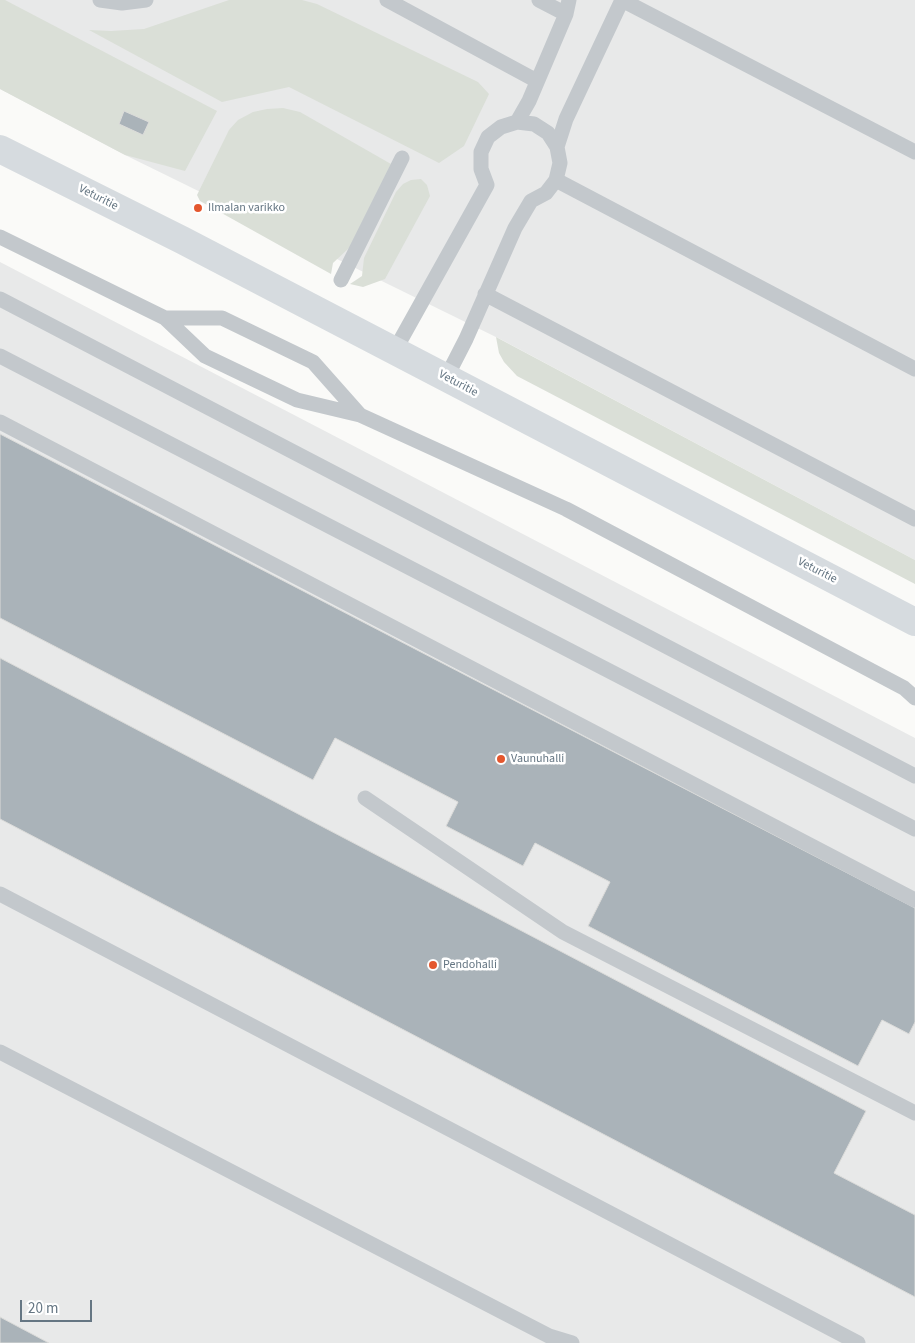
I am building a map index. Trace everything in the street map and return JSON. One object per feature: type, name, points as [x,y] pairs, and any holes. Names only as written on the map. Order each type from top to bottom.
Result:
[{"type":"main road","name":"Veturitie","points":[[0,149],[395,350],[915,622]]},
{"type":"lane","points":[[100,0],[122,3],[146,0]]},
{"type":"lane","points":[[387,0],[537,81]]},
{"type":"lane","points":[[517,122],[537,81],[568,7],[539,0]]},
{"type":"lane","points":[[557,147],[566,119],[622,0],[915,152]]},
{"type":"lane","points":[[395,350],[487,185],[481,169],[481,152],[488,138],[501,127],[517,122],[534,124],[548,133],[557,147],[560,164],[556,180],[546,193],[531,201],[515,228],[466,339],[446,378]]},
{"type":"lane","points":[[341,280],[402,158]]},
{"type":"lane","points":[[556,180],[915,369]]},
{"type":"lane","points":[[0,237],[164,318],[205,356],[297,400],[360,415],[566,509],[904,688],[915,698]]},
{"type":"lane","points":[[485,294],[915,520]]},
{"type":"lane","points":[[0,299],[915,776]]},
{"type":"lane","points":[[164,318],[222,318],[313,362],[360,415]]},
{"type":"lane","points":[[0,356],[915,829]]},
{"type":"lane","points":[[0,422],[915,900]]},
{"type":"lane","points":[[365,798],[563,932],[915,1113]]},
{"type":"lane","points":[[0,894],[858,1343]]},
{"type":"lane","points":[[0,1052],[550,1339],[572,1343]]},
{"type":"shaded area","points":[[0,0],[915,0],[915,560],[502,340],[125,155],[0,89]]},
{"type":"shaded area","points":[[0,0],[5,0],[217,111],[185,171],[125,155],[0,89]]},
{"type":"shaded area","points":[[229,0],[302,0],[317,4],[478,82],[489,94],[464,146],[439,163],[289,87],[222,102],[89,30],[144,29]]},
{"type":"shaded area","points":[[283,108],[300,112],[391,164],[350,247],[333,263],[331,274],[200,201],[197,195],[229,130],[238,120],[253,112]]},
{"type":"shaded area","points":[[421,179],[427,185],[430,196],[385,279],[363,287],[350,284],[362,276],[364,258],[396,192],[403,184],[411,180]]},
{"type":"shaded area","points":[[0,262],[915,738],[915,1343],[0,1343]]},
{"type":"shaded area","points":[[496,337],[915,560],[915,584],[517,376],[504,362],[499,353]]},
{"type":"building","points":[[124,111],[149,122],[143,135],[119,124]]},
{"type":"building","name":"Vaunuhalli","points":[[0,434],[915,908],[915,1022],[909,1034],[882,1020],[858,1066],[588,926],[610,882],[535,843],[523,866],[446,826],[458,802],[335,738],[313,780],[0,618]]},
{"type":"building","name":"Pendohalli","points":[[0,658],[866,1111],[834,1173],[915,1215],[915,1297],[0,819]]},
{"type":"building","points":[[0,1317],[49,1343],[0,1343]]},
{"type":"place","name":"Ilmalan varikko","points":[[198,208]]},
{"type":"place","name":"Vaunuhalli","points":[[501,759]]},
{"type":"place","name":"Pendohalli","points":[[433,965]]}]
